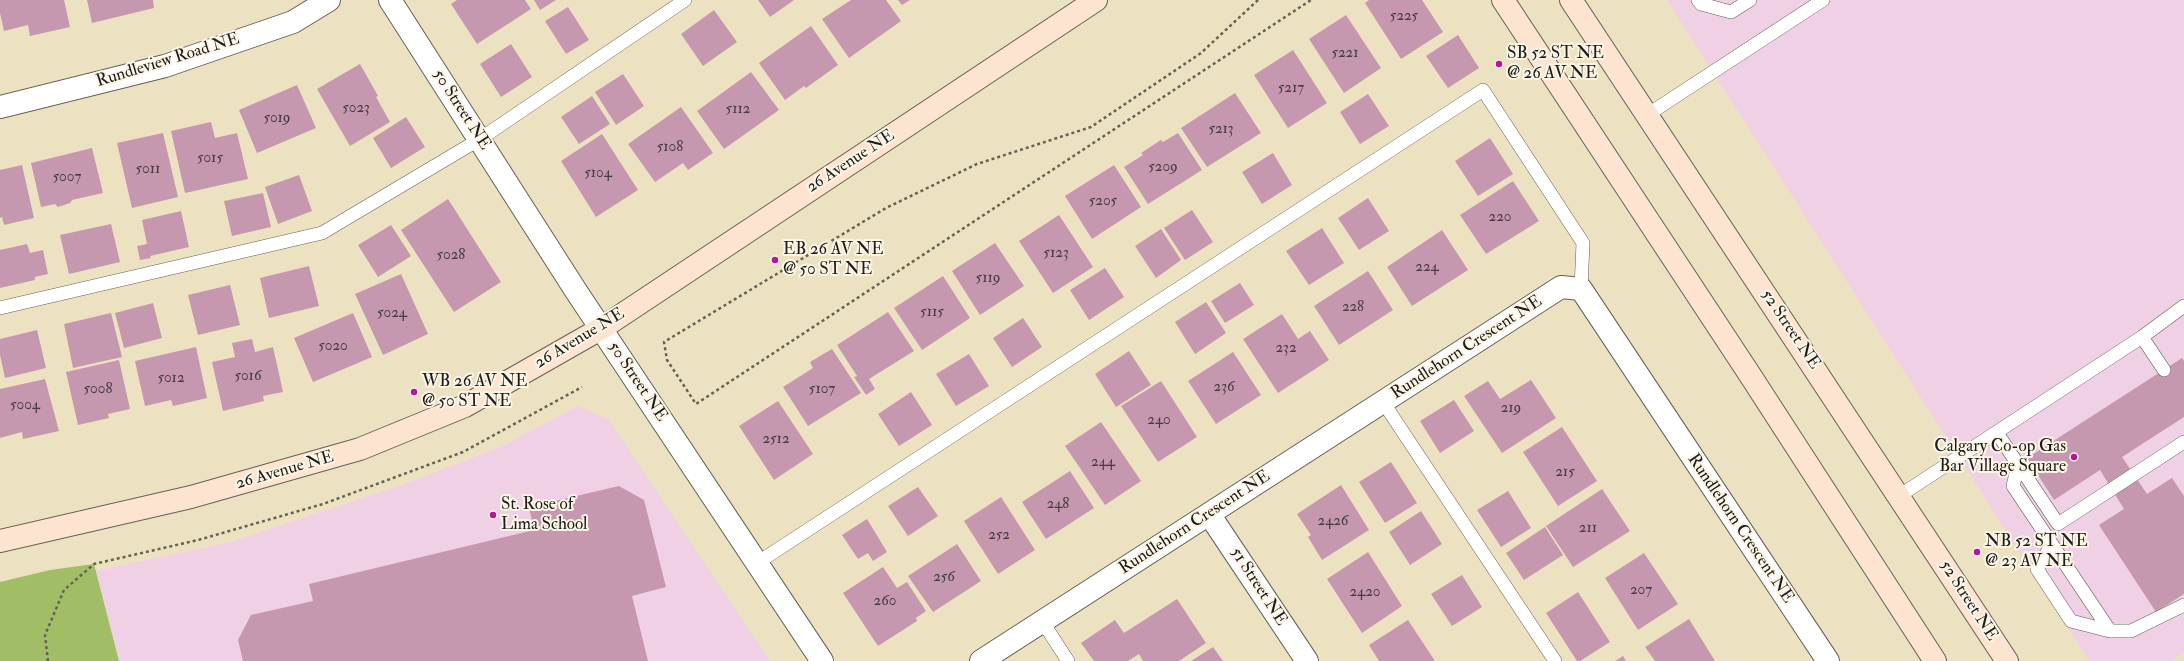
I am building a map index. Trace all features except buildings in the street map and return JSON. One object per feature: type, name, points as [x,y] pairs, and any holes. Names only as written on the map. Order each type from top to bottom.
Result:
[{"type":"main road","name":"26 Avenue NE","points":[[0,541],[191,497],[360,449],[465,406],[602,328],[1096,0]]},
{"type":"main road","points":[[1503,0],[1935,661]]},
{"type":"main road","name":"52 Street NE","points":[[1571,0],[2007,661]]},
{"type":"street","name":"Rundleview Road NE","points":[[0,106],[165,66],[293,22],[329,0]]},
{"type":"street","name":"50 Street NE","points":[[390,0],[602,328],[822,661]]},
{"type":"street","name":"Rundlehorn Crescent NE","points":[[981,661],[1561,288],[1581,289],[1828,661]]},
{"type":"street","name":"51 Street NE","points":[[1209,514],[1307,661]]},
{"type":"lane","points":[[0,308],[322,233],[480,139],[685,0]]},
{"type":"lane","points":[[1698,0],[1701,4],[1731,12],[1750,0]]},
{"type":"lane","points":[[1647,115],[1823,0]]},
{"type":"lane","points":[[757,563],[1484,90],[1583,243],[1581,289]]},
{"type":"lane","points":[[1899,496],[2142,337],[2184,306]]},
{"type":"lane","points":[[2142,337],[2164,370]]},
{"type":"lane","points":[[1383,402],[1555,661]]},
{"type":"lane","points":[[1997,433],[2058,524],[2184,442]]},
{"type":"lane","points":[[2018,465],[2013,486],[2110,631]]},
{"type":"lane","points":[[2052,544],[2037,569],[2071,621],[2110,631],[2132,631],[2184,605]]},
{"type":"lane","points":[[1042,621],[1068,661]]},
{"type":"path","points":[[1258,0],[1201,53],[1091,127],[977,164],[886,208],[664,342],[667,360],[696,404],[1310,0]]},
{"type":"path","points":[[48,661],[45,635],[64,590],[94,564],[198,540],[323,504],[463,452],[582,387]]},
{"type":"shaded area","points":[[1667,0],[2184,0],[2184,653],[2171,661],[2089,661]]},
{"type":"shaded area","name":"St. Rose of Lima School","points":[[578,406],[608,419],[770,661],[119,661],[96,571],[231,542],[397,487],[501,447]]},
{"type":"green space","points":[[94,564],[119,661],[0,661],[0,582],[50,570]]},
{"type":"place","name":"SB 52 ST NE @ 26 AV NE","points":[[1499,64]]},
{"type":"place","name":"EB 26 AV NE @ 50 ST NE","points":[[775,260]]},
{"type":"place","name":"WB 26 AV NE @ 50 ST NE","points":[[414,392]]},
{"type":"place","name":"Calgary Co-op Gas Bar Village Square","points":[[2074,457]]},
{"type":"place","name":"St. Rose of Lima School","points":[[493,515]]},
{"type":"place","name":"NB 52 ST NE @ 23 AV NE","points":[[1977,552]]}]
